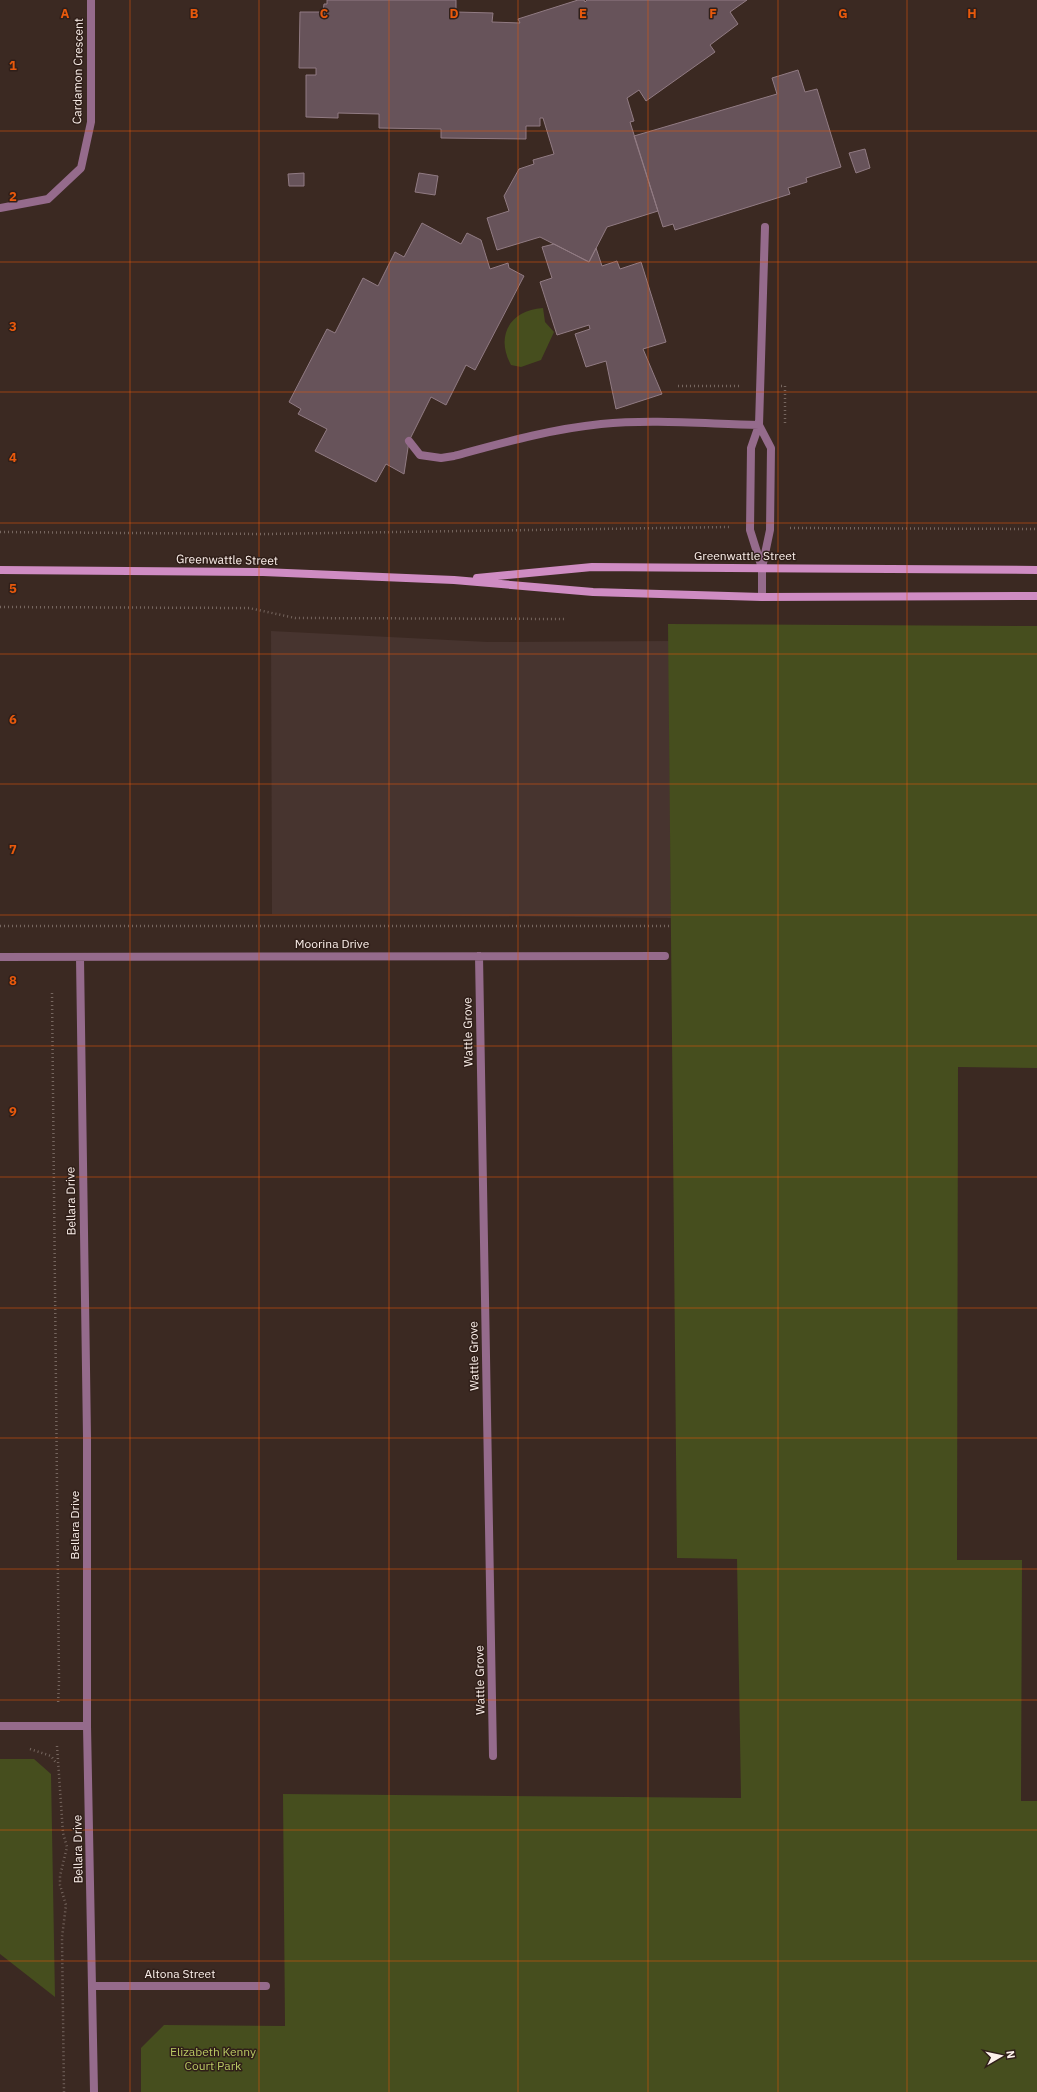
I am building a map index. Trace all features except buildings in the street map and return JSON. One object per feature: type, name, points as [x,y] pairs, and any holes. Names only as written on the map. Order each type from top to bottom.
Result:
[{"type":"street","name":"Cardamon Crescent","points":[[0,208],[48,198],[81,168],[90,122],[92,0]]},
{"type":"street","points":[[762,568],[750,530],[750,448],[759,425],[765,227]]},
{"type":"street","points":[[409,441],[420,454],[442,458],[530,435],[602,424],[644,422],[759,425]]},
{"type":"street","points":[[759,425],[771,448],[770,530],[762,568],[762,597]]},
{"type":"street","name":"Greenwattle Street","points":[[454,580],[592,567],[1037,570]]},
{"type":"street","name":"Greenwattle Street","points":[[0,570],[263,572],[454,580],[593,592],[762,597],[1037,596]]},
{"type":"street","name":"Wattle Grove","points":[[479,956],[493,1756]]},
{"type":"street","name":"Moorina Drive","points":[[0,957],[665,956]]},
{"type":"street","name":"Bellara Drive","points":[[80,958],[88,1726],[94,2092]]},
{"type":"street","points":[[0,1726],[88,1726]]},
{"type":"street","name":"Altona Street","points":[[93,1986],[266,1986]]},
{"type":"path","points":[[0,532],[265,534],[721,526],[750,530]]},
{"type":"path","points":[[770,530],[790,528],[1037,529]]},
{"type":"path","points":[[0,607],[249,608],[295,618],[565,619]]},
{"type":"path","points":[[0,926],[671,926]]},
{"type":"path","points":[[52,994],[59,1682],[56,1726],[63,1833],[67,1847],[60,1876],[60,1884],[66,1904],[62,1937],[64,2092]]},
{"type":"path","points":[[25,1747],[52,1756],[58,1765]]},
{"type":"shaded area","points":[[271,631],[488,642],[669,641],[671,918],[272,914]]},
{"type":"green space","points":[[543,308],[545,322],[554,332],[541,360],[521,367],[511,365],[506,354],[505,344],[505,335],[509,326],[514,319],[522,314],[531,310]]},
{"type":"green space","name":"Elizabeth Kenny Court Park","points":[[668,624],[1037,626],[1037,1068],[958,1067],[957,1560],[1022,1560],[1021,1801],[1037,1801],[1037,2092],[141,2092],[141,2048],[164,2025],[285,2026],[283,1794],[741,1798],[737,1559],[677,1558]]},
{"type":"green space","points":[[0,1759],[34,1759],[51,1774],[55,1997],[0,1954]]}]
